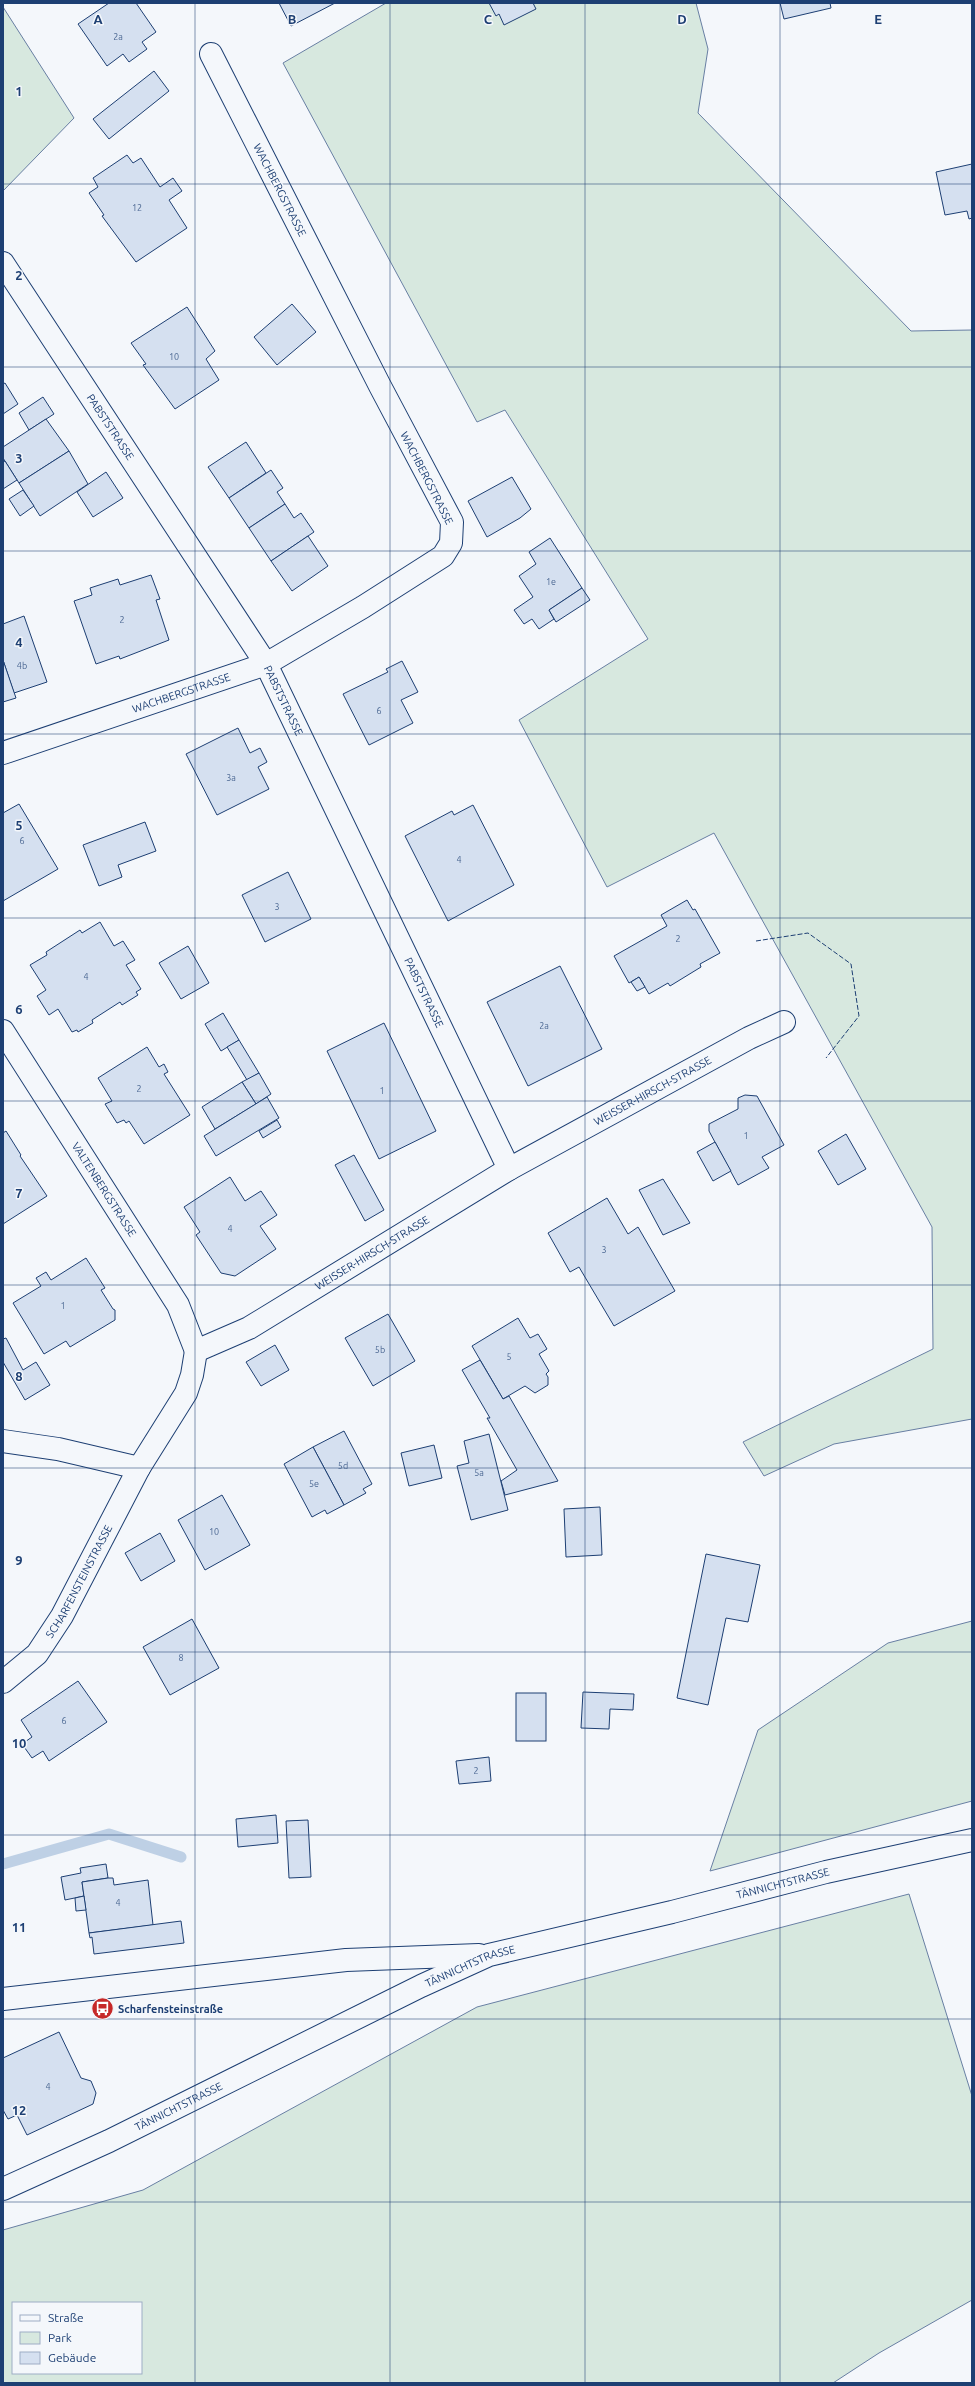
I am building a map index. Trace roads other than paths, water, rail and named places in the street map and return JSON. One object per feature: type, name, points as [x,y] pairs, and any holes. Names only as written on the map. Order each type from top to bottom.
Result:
[{"type":"street","name":"WACHBERGSTRASSE","points":[[3,753],[266,664],[363,607],[443,556],[451,543],[453,532],[452,522],[380,386],[211,54]]},
{"type":"street","name":"PABSTSTRASSE","points":[[3,263],[266,664],[510,1169]]},
{"type":"street","name":"WEISSER-HIRSCH-STRASSE","points":[[196,1351],[249,1328],[510,1169],[749,1038],[784,1022]]},
{"type":"street","name":"VALTENBERGSTRASSE","points":[[3,1031],[178,1305],[196,1351]]},
{"type":"street","points":[[3,1441],[58,1449],[139,1468],[186,1393],[192,1375],[196,1351]]},
{"type":"street","name":"SCHARFENSTEINSTRASSE","points":[[3,1682],[37,1654],[62,1616],[139,1468]]},
{"type":"street","name":"TÄNNICHTSTRASSE","points":[[3,2189],[109,2140],[414,1989],[488,1955],[672,1912],[826,1872],[972,1840]]},
{"type":"street","points":[[3,1999],[101,1990],[346,1960],[488,1955]]},
{"type":"waterway","points":[[3,1864],[109,1834],[181,1857]]},
{"type":"place","name":"Scharfensteinstraße","points":[[103,2009]]}]
